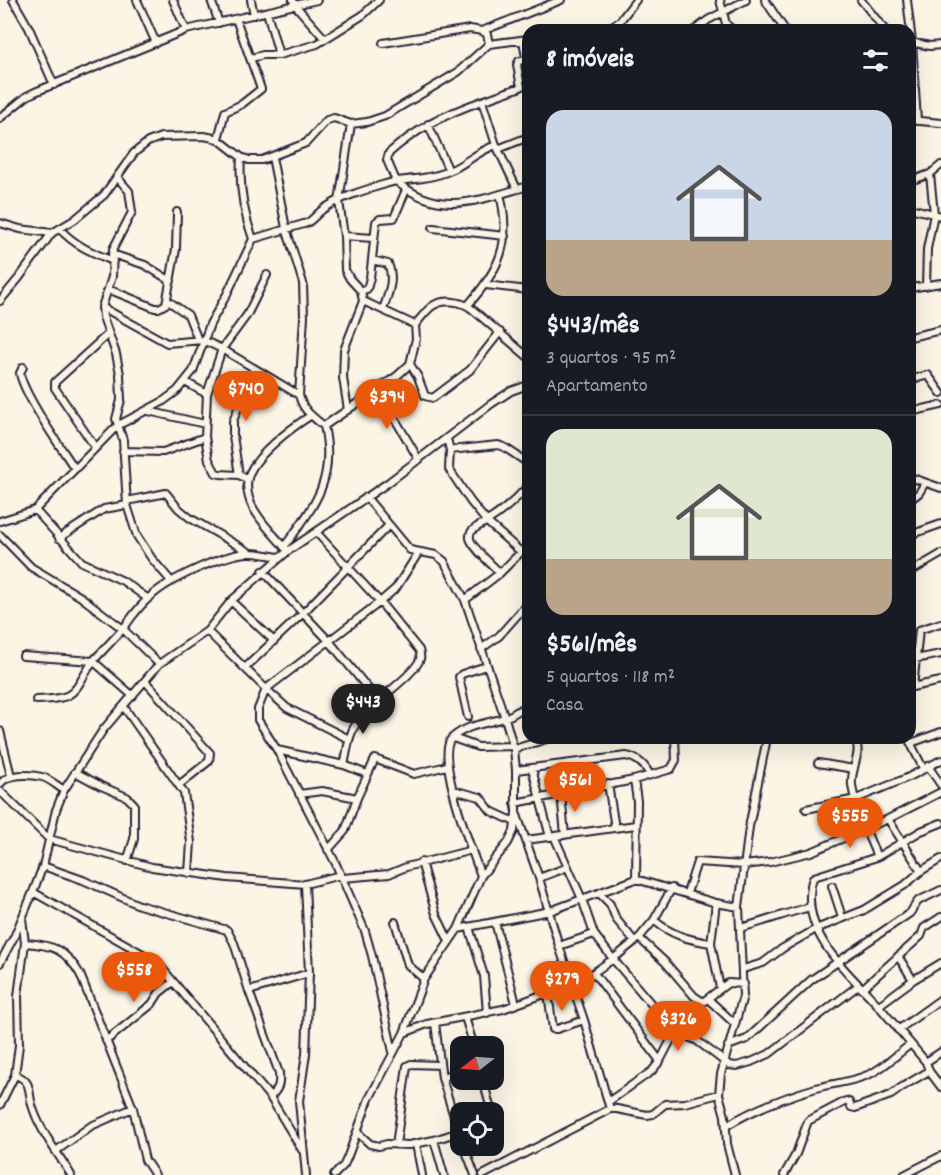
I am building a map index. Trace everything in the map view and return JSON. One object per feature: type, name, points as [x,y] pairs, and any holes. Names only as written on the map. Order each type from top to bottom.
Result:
[{"type":"street","points":[[13,0],[54,85]]},
{"type":"street","points":[[137,0],[156,43]]},
{"type":"street","points":[[173,0],[186,30]]},
{"type":"street","points":[[212,0],[219,23]]},
{"type":"street","points":[[251,0],[254,15]]},
{"type":"street","points":[[0,118],[27,96],[186,30],[267,12],[294,3],[317,0]]},
{"type":"street","points":[[251,58],[279,55],[317,44],[363,15],[379,0]]},
{"type":"street","points":[[383,43],[457,30],[482,31],[561,0]]},
{"type":"street","points":[[615,24],[636,0]]},
{"type":"street","points":[[720,0],[726,24]]},
{"type":"street","points":[[705,24],[746,0]]},
{"type":"street","points":[[765,0],[781,24]]},
{"type":"street","points":[[861,0],[880,24]]},
{"type":"street","points":[[907,0],[909,24]]},
{"type":"street","points":[[294,3],[325,39]]},
{"type":"street","points":[[267,12],[279,55]]},
{"type":"street","points":[[218,139],[227,110],[242,104],[260,90],[236,19]]},
{"type":"street","points":[[482,31],[487,34],[489,44]]},
{"type":"street","points":[[0,301],[20,278],[52,233],[96,203],[134,153],[148,142],[161,137],[193,136],[218,139],[241,157],[249,160],[272,157],[306,143],[327,120],[334,118],[351,124],[376,119],[397,109],[458,72],[489,44],[522,40]]},
{"type":"street","points":[[916,42],[941,45]]},
{"type":"street","points":[[522,60],[517,65],[521,87],[456,110],[428,124],[389,153],[387,160],[396,181],[406,190],[426,200],[462,203],[522,188]]},
{"type":"street","points":[[482,101],[497,147],[517,189]]},
{"type":"street","points":[[916,120],[941,123]]},
{"type":"street","points":[[348,410],[343,378],[344,350],[363,301],[361,291],[345,270],[344,236],[339,201],[351,124]]},
{"type":"street","points":[[428,124],[449,171]]},
{"type":"street","points":[[253,239],[307,223],[324,208],[371,188],[396,181],[435,176],[449,171],[483,149],[522,139]]},
{"type":"street","points":[[0,521],[34,510],[117,426],[147,411],[177,391],[193,371],[198,359],[200,340],[227,294],[253,239],[246,219],[241,189],[241,157]]},
{"type":"street","points":[[0,963],[22,918],[43,866],[56,810],[64,790],[103,730],[159,664],[207,631],[231,601],[280,557],[314,505],[325,478],[328,459],[324,426],[310,416],[301,403],[303,283],[286,228],[272,157]]},
{"type":"street","points":[[916,179],[930,174],[941,165]]},
{"type":"street","points":[[926,286],[927,249],[937,215],[930,174]]},
{"type":"street","points":[[117,177],[129,191],[133,205],[130,218],[112,257],[108,288],[102,307],[108,334],[116,354],[122,395],[117,411],[117,426],[123,440],[127,503],[137,536],[152,559],[171,581]]},
{"type":"street","points":[[361,291],[368,287],[376,222],[380,219],[394,218],[406,190]]},
{"type":"street","points":[[468,305],[486,285],[500,258],[505,236],[504,209],[500,194]]},
{"type":"street","points":[[916,210],[937,215]]},
{"type":"street","points":[[108,288],[155,308],[163,306],[167,300],[176,249],[177,212]]},
{"type":"street","points":[[0,223],[20,230],[52,233]]},
{"type":"street","points":[[433,228],[505,236]]},
{"type":"street","points":[[60,229],[74,242],[93,253],[145,265],[171,281]]},
{"type":"street","points":[[344,236],[373,238]]},
{"type":"street","points":[[372,260],[388,264],[391,272],[391,285],[383,310]]},
{"type":"street","points":[[247,479],[239,475],[216,473],[209,460],[205,436],[207,394],[222,348],[247,315],[267,275]]},
{"type":"street","points":[[916,287],[941,283]]},
{"type":"street","points":[[486,285],[522,289]]},
{"type":"street","points":[[167,300],[188,315],[200,340]]},
{"type":"street","points":[[363,301],[415,325]]},
{"type":"street","points":[[324,426],[397,376],[410,364],[416,339],[415,325],[436,304],[453,302],[468,305],[522,352]]},
{"type":"street","points":[[102,307],[166,343],[200,340],[222,348],[300,395]]},
{"type":"street","points":[[916,336],[941,330]]},
{"type":"street","points":[[410,364],[418,377],[424,396],[433,398],[470,370],[500,332]]},
{"type":"street","points":[[95,447],[55,388],[55,382],[108,334]]},
{"type":"street","points":[[23,367],[20,373],[23,381],[41,415],[75,469]]},
{"type":"street","points":[[239,475],[233,421],[254,369]]},
{"type":"street","points":[[916,379],[928,375],[941,393]]},
{"type":"street","points":[[185,382],[207,394]]},
{"type":"street","points":[[380,386],[395,419],[419,460]]},
{"type":"street","points":[[286,549],[316,532],[419,460],[491,404],[511,391],[522,387]]},
{"type":"street","points":[[916,411],[941,405]]},
{"type":"street","points":[[147,411],[205,424]]},
{"type":"street","points":[[286,549],[257,514],[247,491],[247,479],[261,458],[288,430],[310,416]]},
{"type":"street","points":[[123,451],[157,453],[205,436]]},
{"type":"street","points":[[447,439],[450,450],[449,469],[487,522],[521,552],[500,573],[465,600]]},
{"type":"street","points":[[450,450],[498,446],[504,447],[522,459]]},
{"type":"street","points":[[916,479],[941,488]]},
{"type":"street","points":[[916,493],[925,483]]},
{"type":"street","points":[[500,573],[471,542],[472,530],[487,522],[522,492]]},
{"type":"street","points":[[59,538],[104,508],[166,493],[190,518],[249,552],[280,557]]},
{"type":"street","points":[[334,1175],[344,1165],[369,1099],[404,1033],[424,979],[458,929],[481,876],[508,843],[514,831],[516,813],[514,748],[465,600],[444,561],[436,555],[410,550],[366,497]]},
{"type":"street","points":[[34,510],[82,562],[123,581],[147,598]]},
{"type":"street","points":[[916,533],[941,524]]},
{"type":"street","points":[[244,668],[302,614],[388,526]]},
{"type":"street","points":[[316,532],[380,602],[419,650],[420,655],[416,664],[359,719],[349,739],[344,765]]},
{"type":"street","points":[[0,535],[31,567],[81,597],[123,629],[159,664]]},
{"type":"street","points":[[36,700],[60,699],[72,694],[93,661],[123,629],[147,598],[171,581],[218,561],[249,552]]},
{"type":"street","points":[[393,1052],[372,956],[364,931],[342,877],[277,750],[258,720],[258,709],[266,689],[330,642],[396,588],[419,552]]},
{"type":"street","points":[[916,569],[941,554]]},
{"type":"street","points":[[263,571],[330,642],[379,702]]},
{"type":"street","points":[[231,601],[274,641]]},
{"type":"street","points":[[481,649],[499,636],[522,610]]},
{"type":"street","points":[[916,647],[919,630],[941,623]]},
{"type":"street","points":[[207,631],[287,708],[349,739]]},
{"type":"street","points":[[916,659],[941,654]]},
{"type":"street","points":[[23,656],[93,661],[133,696]]},
{"type":"street","points":[[468,717],[459,677],[486,666]]},
{"type":"street","points":[[145,681],[210,753],[208,761],[179,785]]},
{"type":"street","points":[[916,686],[941,681]]},
{"type":"street","points":[[124,707],[179,785],[187,802],[191,842],[189,873]]},
{"type":"street","points":[[481,876],[453,790],[447,766],[447,750],[453,738],[482,722],[505,718],[522,708]]},
{"type":"street","points":[[0,731],[12,776]]},
{"type":"street","points":[[916,738],[941,732]]},
{"type":"street","points":[[453,738],[478,747],[514,748],[528,744]]},
{"type":"street","points":[[515,803],[651,775],[674,766],[675,744]]},
{"type":"street","points":[[735,1175],[727,1144],[726,1126],[719,1094],[724,1062],[742,1000],[744,984],[739,907],[749,827],[766,744]]},
{"type":"street","points":[[857,744],[858,749],[852,785],[877,857]]},
{"type":"street","points":[[912,744],[926,767],[941,785]]},
{"type":"street","points":[[277,750],[344,765],[367,774]]},
{"type":"street","points":[[516,770],[626,756],[641,762],[651,775]]},
{"type":"street","points":[[328,850],[345,831],[375,759],[414,774],[447,766]]},
{"type":"street","points":[[806,809],[856,799],[909,777],[941,760]]},
{"type":"street","points":[[818,763],[854,769]]},
{"type":"street","points":[[532,769],[552,837],[582,899],[594,934],[675,1032],[696,1040],[729,1065],[737,1066],[752,1062],[770,1054],[860,987],[921,936],[924,928],[941,917]]},
{"type":"street","points":[[75,772],[127,797],[134,804],[134,839],[127,861]]},
{"type":"street","points":[[0,784],[12,776],[42,777],[64,790]]},
{"type":"street","points":[[634,780],[637,801],[636,879]]},
{"type":"street","points":[[608,784],[615,828]]},
{"type":"street","points":[[299,794],[322,790],[357,798]]},
{"type":"street","points":[[453,790],[480,797],[491,811],[515,822]]},
{"type":"street","points":[[0,791],[49,839],[152,867],[227,878],[305,884],[342,877],[389,874],[421,862],[472,850]]},
{"type":"street","points":[[687,893],[697,862],[744,865],[770,862],[811,852],[866,830],[941,792]]},
{"type":"street","points":[[561,794],[565,835]]},
{"type":"street","points":[[516,813],[550,912],[610,1109]]},
{"type":"street","points":[[888,819],[921,871]]},
{"type":"street","points":[[940,1085],[929,1071],[926,1062],[838,962],[816,929],[810,907],[811,885],[814,877],[877,857],[921,831],[941,823]]},
{"type":"street","points":[[526,840],[636,825]]},
{"type":"street","points":[[742,969],[763,963],[783,948],[816,929],[879,902],[941,859]]},
{"type":"street","points":[[421,862],[436,915],[449,940]]},
{"type":"street","points":[[43,866],[139,905],[227,930],[234,943],[249,992],[279,1073],[280,1083],[276,1092],[270,1097]]},
{"type":"street","points":[[539,878],[568,867]]},
{"type":"street","points":[[458,929],[550,912],[636,879],[716,903],[739,907]]},
{"type":"street","points":[[305,884],[309,973],[306,1054],[299,1101],[306,1175]]},
{"type":"street","points":[[832,886],[842,917]]},
{"type":"street","points":[[404,1033],[419,1026],[487,1013],[573,985],[594,973],[637,940],[654,920],[672,888]]},
{"type":"street","points":[[33,892],[143,954],[160,968],[270,1097],[303,1150]]},
{"type":"street","points":[[599,892],[610,904],[616,919],[664,962],[694,996],[705,1000],[734,1023]]},
{"type":"street","points":[[728,1046],[747,1039],[811,980],[909,913],[918,901],[940,892]]},
{"type":"street","points":[[716,903],[711,943],[720,988]]},
{"type":"street","points":[[740,928],[771,921],[783,914],[810,907]]},
{"type":"street","points":[[0,1105],[15,1075],[19,1045],[18,996],[25,943],[22,918]]},
{"type":"street","points":[[654,920],[666,930],[677,935],[711,943]]},
{"type":"street","points":[[395,922],[408,965],[424,979]]},
{"type":"street","points":[[495,922],[516,1004]]},
{"type":"street","points":[[469,927],[481,964],[487,1013]]},
{"type":"street","points":[[559,946],[594,934]]},
{"type":"street","points":[[25,943],[50,946],[65,954],[72,961],[86,986],[133,1108],[147,1167],[155,1175]]},
{"type":"street","points":[[898,956],[913,980]]},
{"type":"street","points":[[878,1006],[941,963]]},
{"type":"street","points":[[249,992],[309,973]]},
{"type":"street","points":[[594,973],[660,1061]]},
{"type":"street","points":[[106,1041],[152,1004],[159,993],[173,982]]},
{"type":"street","points":[[608,1102],[652,1071],[660,1061],[675,1032],[705,1000],[728,983],[744,984]]},
{"type":"street","points":[[548,993],[553,1029],[584,1020]]},
{"type":"street","points":[[694,996],[696,1010]]},
{"type":"street","points":[[898,1030],[941,999]]},
{"type":"street","points":[[465,1017],[471,1036]]},
{"type":"street","points":[[435,1023],[442,1077],[450,1102]]},
{"type":"street","points":[[726,1126],[754,1110],[776,1102],[815,1088],[868,1075],[888,1063],[911,1044]]},
{"type":"street","points":[[926,1062],[941,1052]]},
{"type":"street","points":[[396,1145],[407,1066],[411,1064],[440,1065]]},
{"type":"street","points":[[784,1175],[796,1154],[808,1121],[846,1101],[855,1108],[891,1095],[929,1071]]},
{"type":"street","points":[[442,1077],[450,1074]]},
{"type":"street","points":[[15,1075],[23,1077],[29,1085],[33,1108],[71,1175]]},
{"type":"street","points":[[483,1175],[610,1109],[647,1115],[653,1114],[665,1104],[685,1103],[719,1094]]},
{"type":"street","points":[[56,1151],[91,1126],[133,1108]]},
{"type":"street","points":[[358,1132],[374,1146],[416,1144],[450,1136]]},
{"type":"street","points":[[434,1140],[444,1175]]},
{"type":"street","points":[[416,1144],[422,1175]]},
{"type":"street","points":[[468,1156],[475,1175]]},
{"type":"street","points":[[904,1175],[941,1156]]}]
